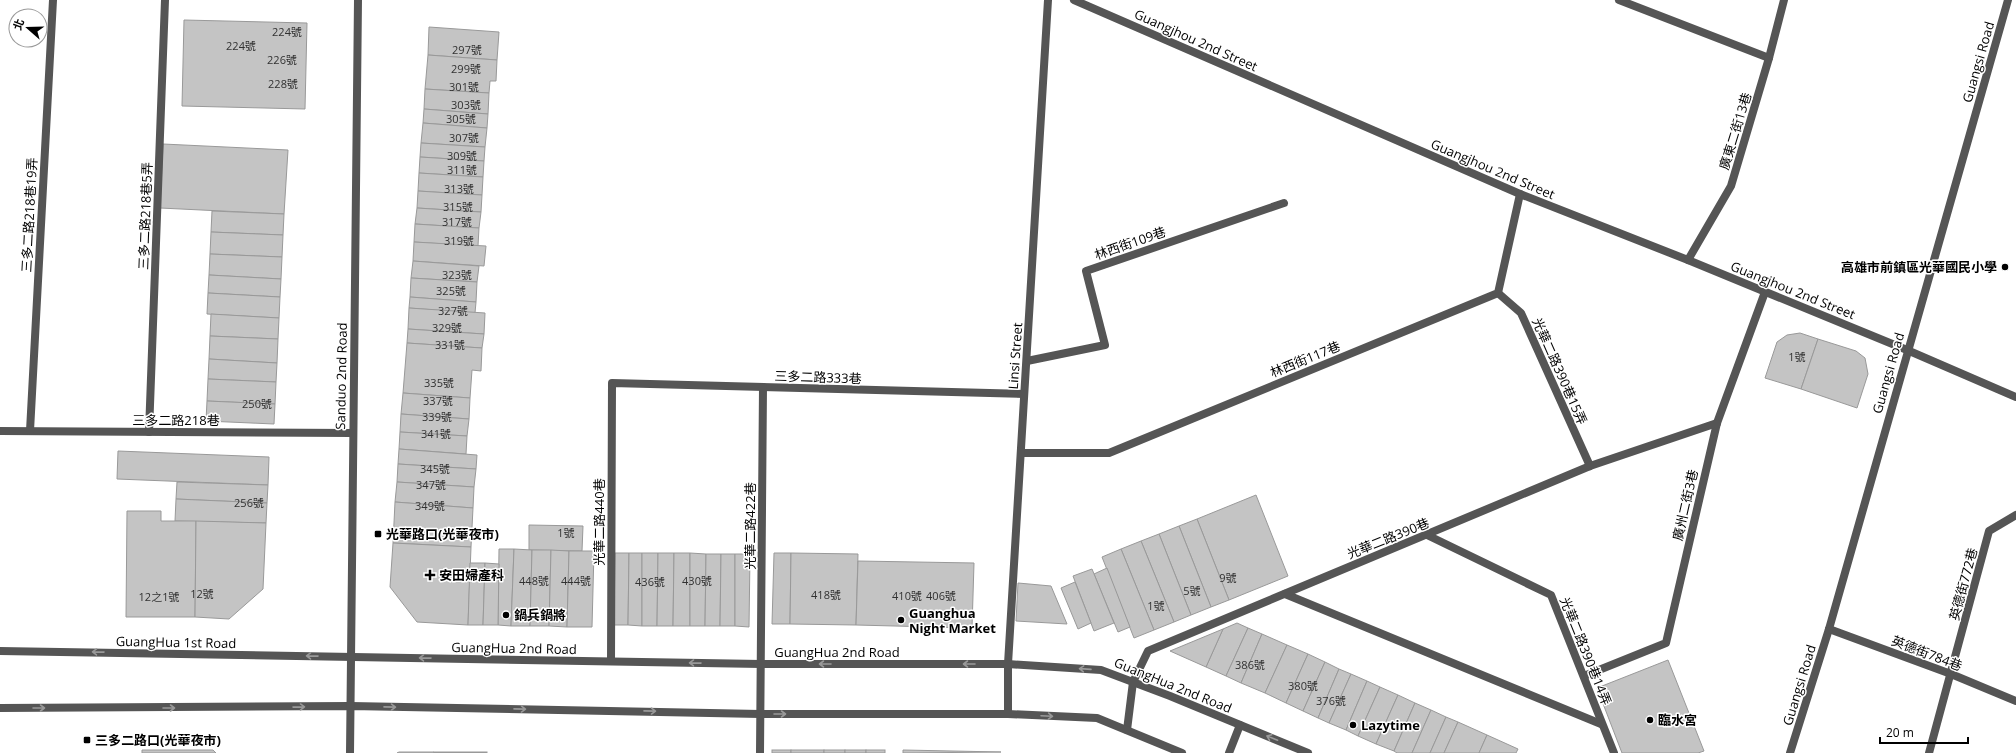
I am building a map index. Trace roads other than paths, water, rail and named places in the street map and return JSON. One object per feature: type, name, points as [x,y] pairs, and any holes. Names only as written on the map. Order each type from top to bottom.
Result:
[{"type":"street","name":"三多二路218巷19弄","points":[[30,431],[53,0]]},
{"type":"street","name":"三多二路218巷5弄","points":[[149,432],[165,0]]},
{"type":"street","name":"Sanduo 2nd Road","points":[[350,753],[352,433],[358,0]]},
{"type":"street","name":"Linsi Street","points":[[1008,714],[1008,664],[1048,0]]},
{"type":"street","name":"Guangjhou 2nd Street","points":[[1074,0],[1520,194],[1688,260],[1907,350],[2016,397]]},
{"type":"street","points":[[1618,0],[1769,58]]},
{"type":"street","name":"廣東二街13巷","points":[[1688,260],[1731,186],[1769,58],[1784,0]]},
{"type":"street","name":"Guangsi Road","points":[[1790,753],[1828,628],[2008,0]]},
{"type":"street","points":[[1498,293],[1520,194]]},
{"type":"street","name":"林西街109巷","points":[[1026,361],[1105,346],[1086,271],[1284,203]]},
{"type":"street","name":"廣州二街3巷","points":[[1584,676],[1666,643],[1716,423],[1765,292]]},
{"type":"street","name":"林西街117巷","points":[[1021,453],[1109,453],[1498,293]]},
{"type":"street","name":"光華二路390巷15弄","points":[[1498,293],[1521,313],[1590,466]]},
{"type":"street","name":"三多二路333巷","points":[[612,383],[1024,394]]},
{"type":"street","name":"光華二路440巷","points":[[611,661],[612,383]]},
{"type":"street","name":"光華二路422巷","points":[[760,753],[763,387]]},
{"type":"street","name":"光華二路390巷","points":[[1127,730],[1133,682],[1148,651],[1590,466],[1716,423]]},
{"type":"street","name":"三多二路218巷","points":[[0,431],[352,433]]},
{"type":"street","name":"英德街772巷","points":[[1929,753],[1989,531],[2016,515]]},
{"type":"street","name":"光華二路390巷14弄","points":[[1427,535],[1550,595],[1614,753]]},
{"type":"street","points":[[1285,594],[1601,724]]},
{"type":"street","name":"英德街784巷","points":[[1828,628],[1951,674],[2016,701]]},
{"type":"street","name":"GuangHua 1st Road","points":[[0,651],[351,657]]},
{"type":"street","name":"GuangHua 2nd Road","points":[[351,657],[761,664],[1008,664],[1101,670],[1308,753]]},
{"type":"street","points":[[0,708],[351,706],[760,714],[1008,714],[1097,718],[1182,753]]},
{"type":"street","points":[[1229,753],[1240,725]]},
{"type":"place","name":"高雄市前鎮區光華國民小學","points":[[2005,267]]},
{"type":"place","name":"光華路口(光華夜市)","points":[[378,534]]},
{"type":"place","name":"安田婦產科","points":[[430,575]]},
{"type":"place","name":"鍋兵鍋將","points":[[506,615]]},
{"type":"place","name":"Guanghua Night Market","points":[[901,620]]},
{"type":"place","name":"臨水宮","points":[[1650,720]]},
{"type":"place","name":"Lazytime","points":[[1353,725]]},
{"type":"place","name":"三多二路口(光華夜市)","points":[[87,740]]}]
